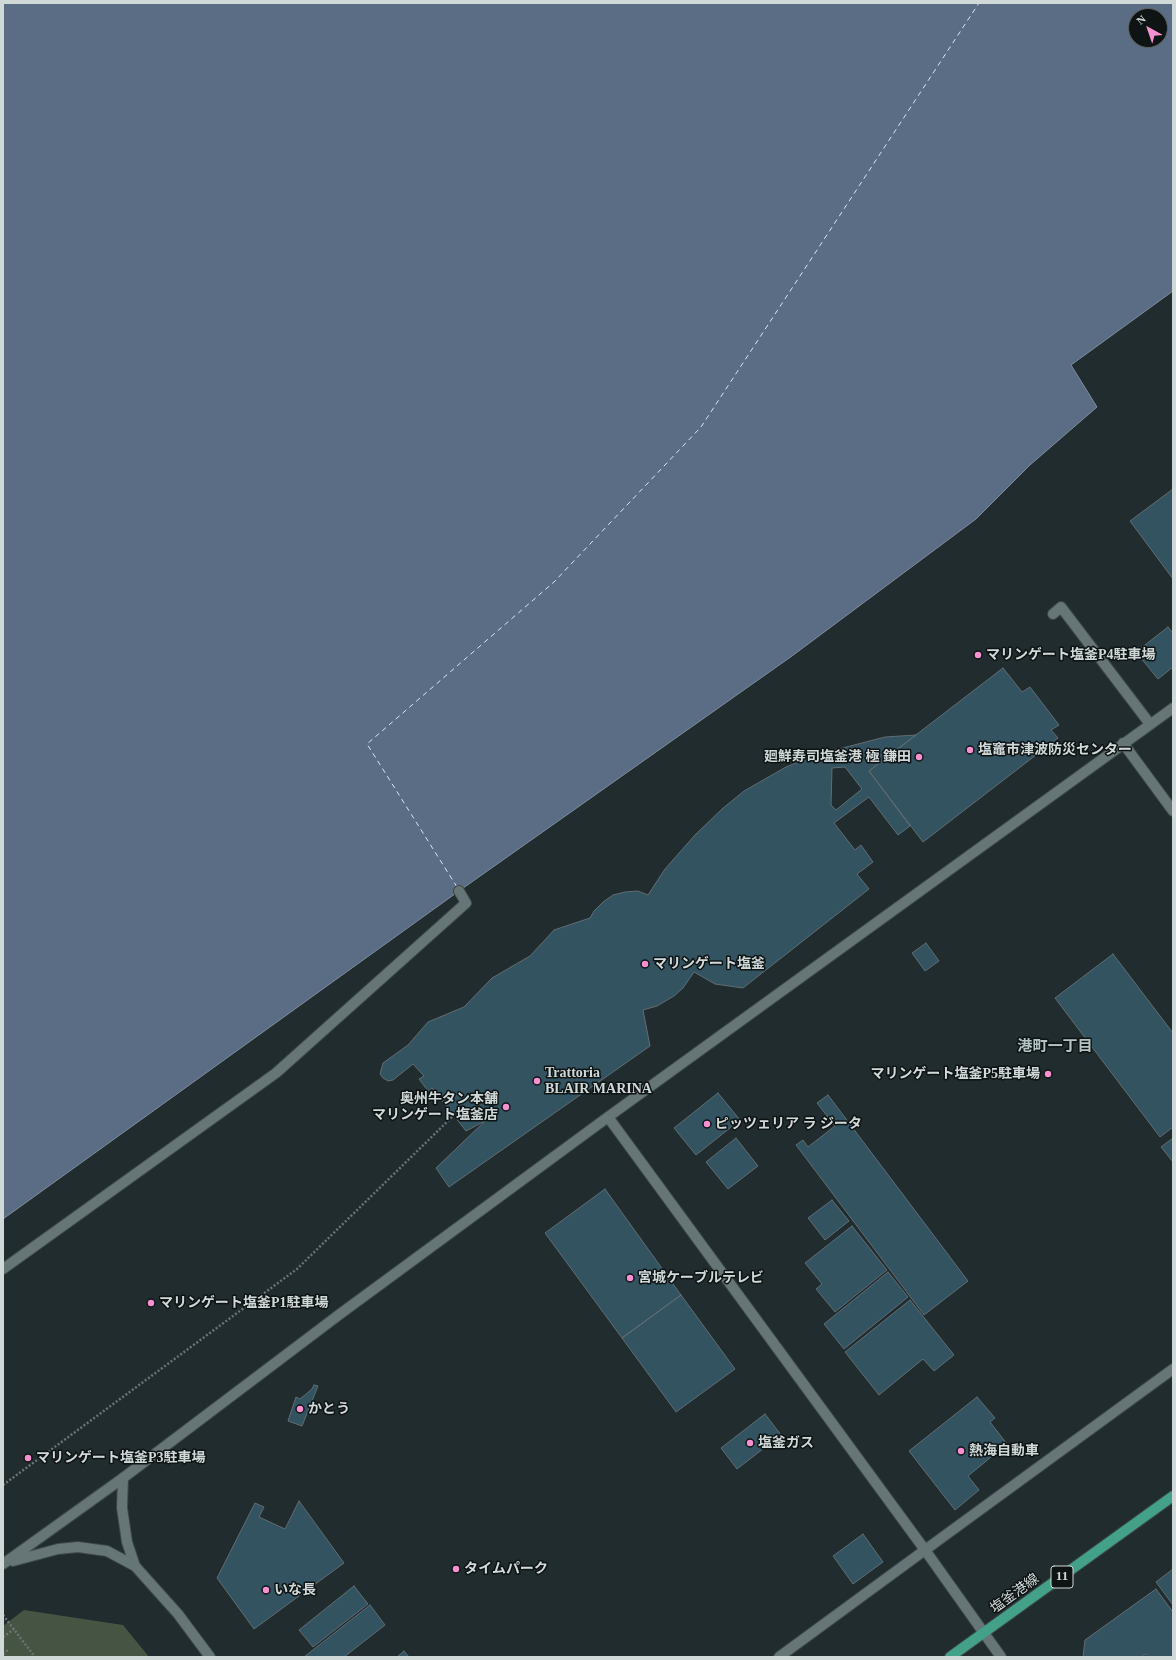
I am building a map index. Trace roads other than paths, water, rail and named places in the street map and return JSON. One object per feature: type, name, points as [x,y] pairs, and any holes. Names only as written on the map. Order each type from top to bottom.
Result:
[{"type":"main road","name":"塩釜港線","points":[[950,1657],[1173,1496]]},
{"type":"street","points":[[1053,614],[1061,607],[1150,724]]},
{"type":"street","points":[[3,1564],[123,1478],[346,1310],[608,1117],[1173,708]]},
{"type":"street","points":[[1123,743],[1173,811]]},
{"type":"street","points":[[3,1269],[276,1073],[466,903],[459,891]]},
{"type":"street","points":[[608,1117],[925,1550],[1001,1657]]},
{"type":"street","points":[[780,1657],[1173,1369]]},
{"type":"street","points":[[123,1478],[122,1508],[127,1542],[135,1566]]},
{"type":"street","points":[[3,1564],[34,1554],[58,1549],[78,1547],[107,1551],[135,1566],[178,1614],[210,1657]]},
{"type":"water","points":[[3,3],[1173,3],[1173,291],[1071,365],[1097,407],[1030,465],[976,519],[792,656],[459,891],[3,1219]]},
{"type":"place","name":"マリンゲート塩釜P4駐車場","points":[[978,655]]},
{"type":"place","name":"塩竈市津波防災センター","points":[[970,750]]},
{"type":"place","name":"廻鮮寿司塩釜港 極 鎌田","points":[[919,757]]},
{"type":"place","name":"マリンゲート塩釜","points":[[645,964]]},
{"type":"place","name":"マリンゲート塩釜P5駐車場","points":[[1048,1074]]},
{"type":"place","name":"Trattoria BLAIR MARINA","points":[[537,1081]]},
{"type":"place","name":"奥州牛タン本舗 マリンゲート塩釜店","points":[[506,1107]]},
{"type":"place","name":"ピッツェリア ラ ジータ","points":[[707,1124]]},
{"type":"place","name":"宮城ケーブルテレビ","points":[[630,1278]]},
{"type":"place","name":"マリンゲート塩釜P1駐車場","points":[[151,1303]]},
{"type":"place","name":"かとう","points":[[300,1409]]},
{"type":"place","name":"塩釜ガス","points":[[750,1443]]},
{"type":"place","name":"熱海自動車","points":[[961,1451]]},
{"type":"place","name":"マリンゲート塩釜P3駐車場","points":[[28,1458]]},
{"type":"place","name":"タイムパーク","points":[[456,1569]]},
{"type":"place","name":"いな長","points":[[266,1590]]},
{"type":"district","name":"港町一丁目","points":[[1055,1047]]}]
